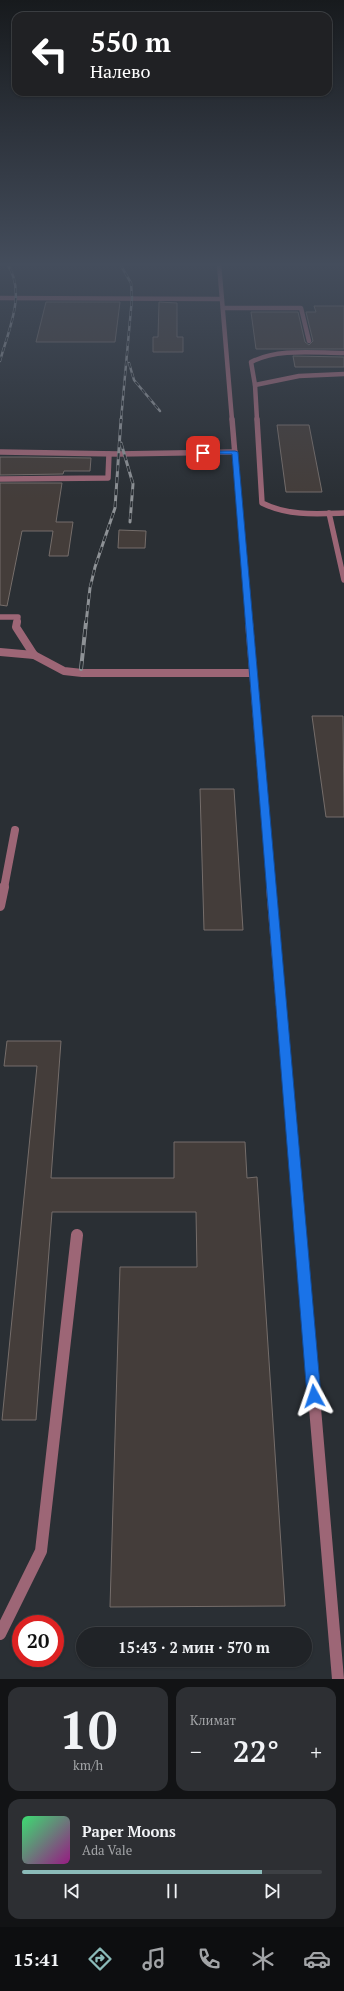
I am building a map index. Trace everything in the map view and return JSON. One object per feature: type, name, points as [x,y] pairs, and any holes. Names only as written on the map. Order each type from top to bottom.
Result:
[{"type":"lane","points":[[225,342],[338,1679]]},
{"type":"lane","points":[[344,353],[287,353],[256,358],[251,362],[255,386],[262,503],[274,510],[292,513],[344,513]]},
{"type":"lane","points":[[255,386],[288,377],[344,374]]},
{"type":"lane","points":[[1,452],[109,454],[235,452]]},
{"type":"lane","points":[[0,479],[108,478],[109,454]]},
{"type":"lane","points":[[329,513],[344,580]]},
{"type":"lane","points":[[0,617],[18,617],[16,627],[34,655]]},
{"type":"lane","points":[[0,652],[34,655],[64,671],[82,673],[253,673]]},
{"type":"lane","points":[[0,906],[15,830]]},
{"type":"lane","points":[[0,1634],[41,1551],[77,1235]]},
{"type":"building","points":[[153,342],[183,342],[183,352],[153,352]]},
{"type":"building","points":[[255,342],[305,342],[309,345],[312,342],[344,342],[344,349],[256,349]]},
{"type":"building","points":[[293,356],[344,357],[344,367],[295,367]]},
{"type":"building","points":[[277,425],[309,425],[322,492],[286,492]]},
{"type":"building","points":[[0,457],[91,458],[90,471],[64,471],[63,474],[0,475]]},
{"type":"building","points":[[0,483],[62,483],[56,522],[73,522],[68,556],[49,556],[53,531],[22,531],[7,606],[0,605]]},
{"type":"building","points":[[119,530],[146,531],[145,548],[118,548]]},
{"type":"building","points":[[312,716],[343,716],[344,817],[326,817]]},
{"type":"building","points":[[200,789],[234,789],[243,930],[204,930]]},
{"type":"building","points":[[7,1041],[61,1041],[51,1178],[174,1178],[174,1142],[245,1142],[247,1178],[257,1177],[285,1606],[110,1607],[120,1267],[197,1267],[196,1212],[52,1212],[36,1420],[2,1420],[37,1066],[4,1066]]},
{"type":"railway","points":[[0,361],[6,342]]},
{"type":"railway","points":[[121,420],[128,342]]},
{"type":"railway","points":[[129,363],[134,380],[160,411]]},
{"type":"railway","points":[[86,623],[90,588],[95,567],[115,508],[121,419]]},
{"type":"railway","points":[[121,443],[133,484],[130,522]]},
{"type":"railway","points":[[81,669],[86,622]]},
{"type":"route","points":[[203,453],[235,452],[314,1396]]}]
